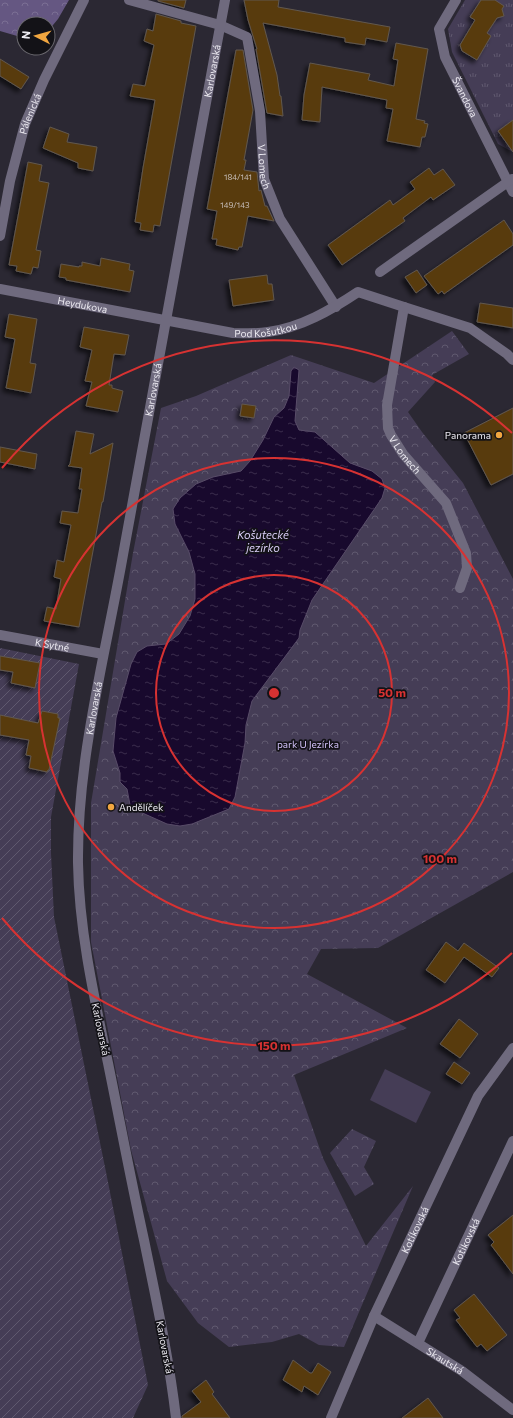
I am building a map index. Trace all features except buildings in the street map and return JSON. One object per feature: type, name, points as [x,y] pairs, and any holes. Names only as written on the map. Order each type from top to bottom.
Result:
[{"type":"street","name":"Pálenická","points":[[0,236],[10,181],[25,124],[44,80],[84,0]]},
{"type":"street","points":[[129,0],[220,25]]},
{"type":"street","name":"Karlovarská","points":[[176,1418],[170,1371],[86,951],[78,864],[78,816],[86,757],[104,654],[225,0]]},
{"type":"street","name":"Švandova","points":[[456,0],[439,29],[445,57],[510,180],[513,192]]},
{"type":"street","name":"V Lomech","points":[[220,25],[247,37],[260,111],[264,179],[280,219],[336,307]]},
{"type":"street","points":[[380,272],[510,180]]},
{"type":"street","name":"Heydukova","points":[[0,289],[165,319]]},
{"type":"street","name":"Pod Košutkou","points":[[165,319],[233,333],[268,332],[296,325],[336,307],[358,292],[404,307]]},
{"type":"street","points":[[404,307],[470,328],[507,354],[513,360]]},
{"type":"street","name":"V Lomech","points":[[404,307],[387,405],[388,428],[403,454],[446,503],[466,553],[468,568],[460,588]]},
{"type":"street","name":"K Sytné","points":[[0,635],[104,654]]},
{"type":"street","name":"Kotíkovská","points":[[331,1418],[374,1316],[478,1096],[513,1048]]},
{"type":"street","name":"Kotikovská","points":[[418,1343],[513,1141]]},
{"type":"street","name":"Skautská","points":[[374,1316],[462,1371],[513,1410]]},
{"type":"green space","points":[[0,0],[69,0],[56,21],[56,16],[16,16],[16,36],[0,31]]},
{"type":"green space","points":[[465,0],[513,0],[513,152],[498,144],[452,52],[448,29]]},
{"type":"green space","name":"park U Jezírka","points":[[452,331],[469,354],[432,375],[435,382],[408,412],[463,483],[513,579],[513,872],[378,948],[321,949],[307,974],[407,1028],[294,1075],[323,1158],[366,1246],[413,1186],[344,1347],[319,1345],[299,1334],[272,1342],[229,1347],[198,1323],[167,1281],[131,1150],[91,942],[91,803],[133,553],[161,408],[196,396],[291,355],[374,383]]},
{"type":"green space","points":[[0,648],[79,664],[51,817],[54,917],[148,1385],[133,1418],[0,1418]]},
{"type":"green space","points":[[385,1069],[431,1092],[416,1123],[370,1100]]},
{"type":"green space","points":[[352,1129],[376,1141],[364,1167],[374,1184],[355,1196],[330,1153]]},
{"type":"water","name":"Košutecké jezírko","points":[[294,367],[299,370],[295,421],[299,430],[315,432],[350,463],[372,471],[382,479],[385,488],[382,498],[312,600],[300,630],[299,638],[252,701],[246,725],[245,743],[235,797],[229,809],[192,824],[180,826],[167,824],[138,811],[130,805],[127,789],[120,782],[120,773],[113,751],[116,718],[131,664],[137,652],[147,646],[166,644],[179,634],[190,616],[195,599],[195,574],[189,552],[175,524],[173,509],[180,498],[196,484],[213,477],[241,471],[250,461],[263,440],[274,417],[284,408],[289,396],[291,371]]},
{"type":"place","name":"Panorama","points":[[499,435]]},
{"type":"place","name":"Andělíček","points":[[111,807]]}]
